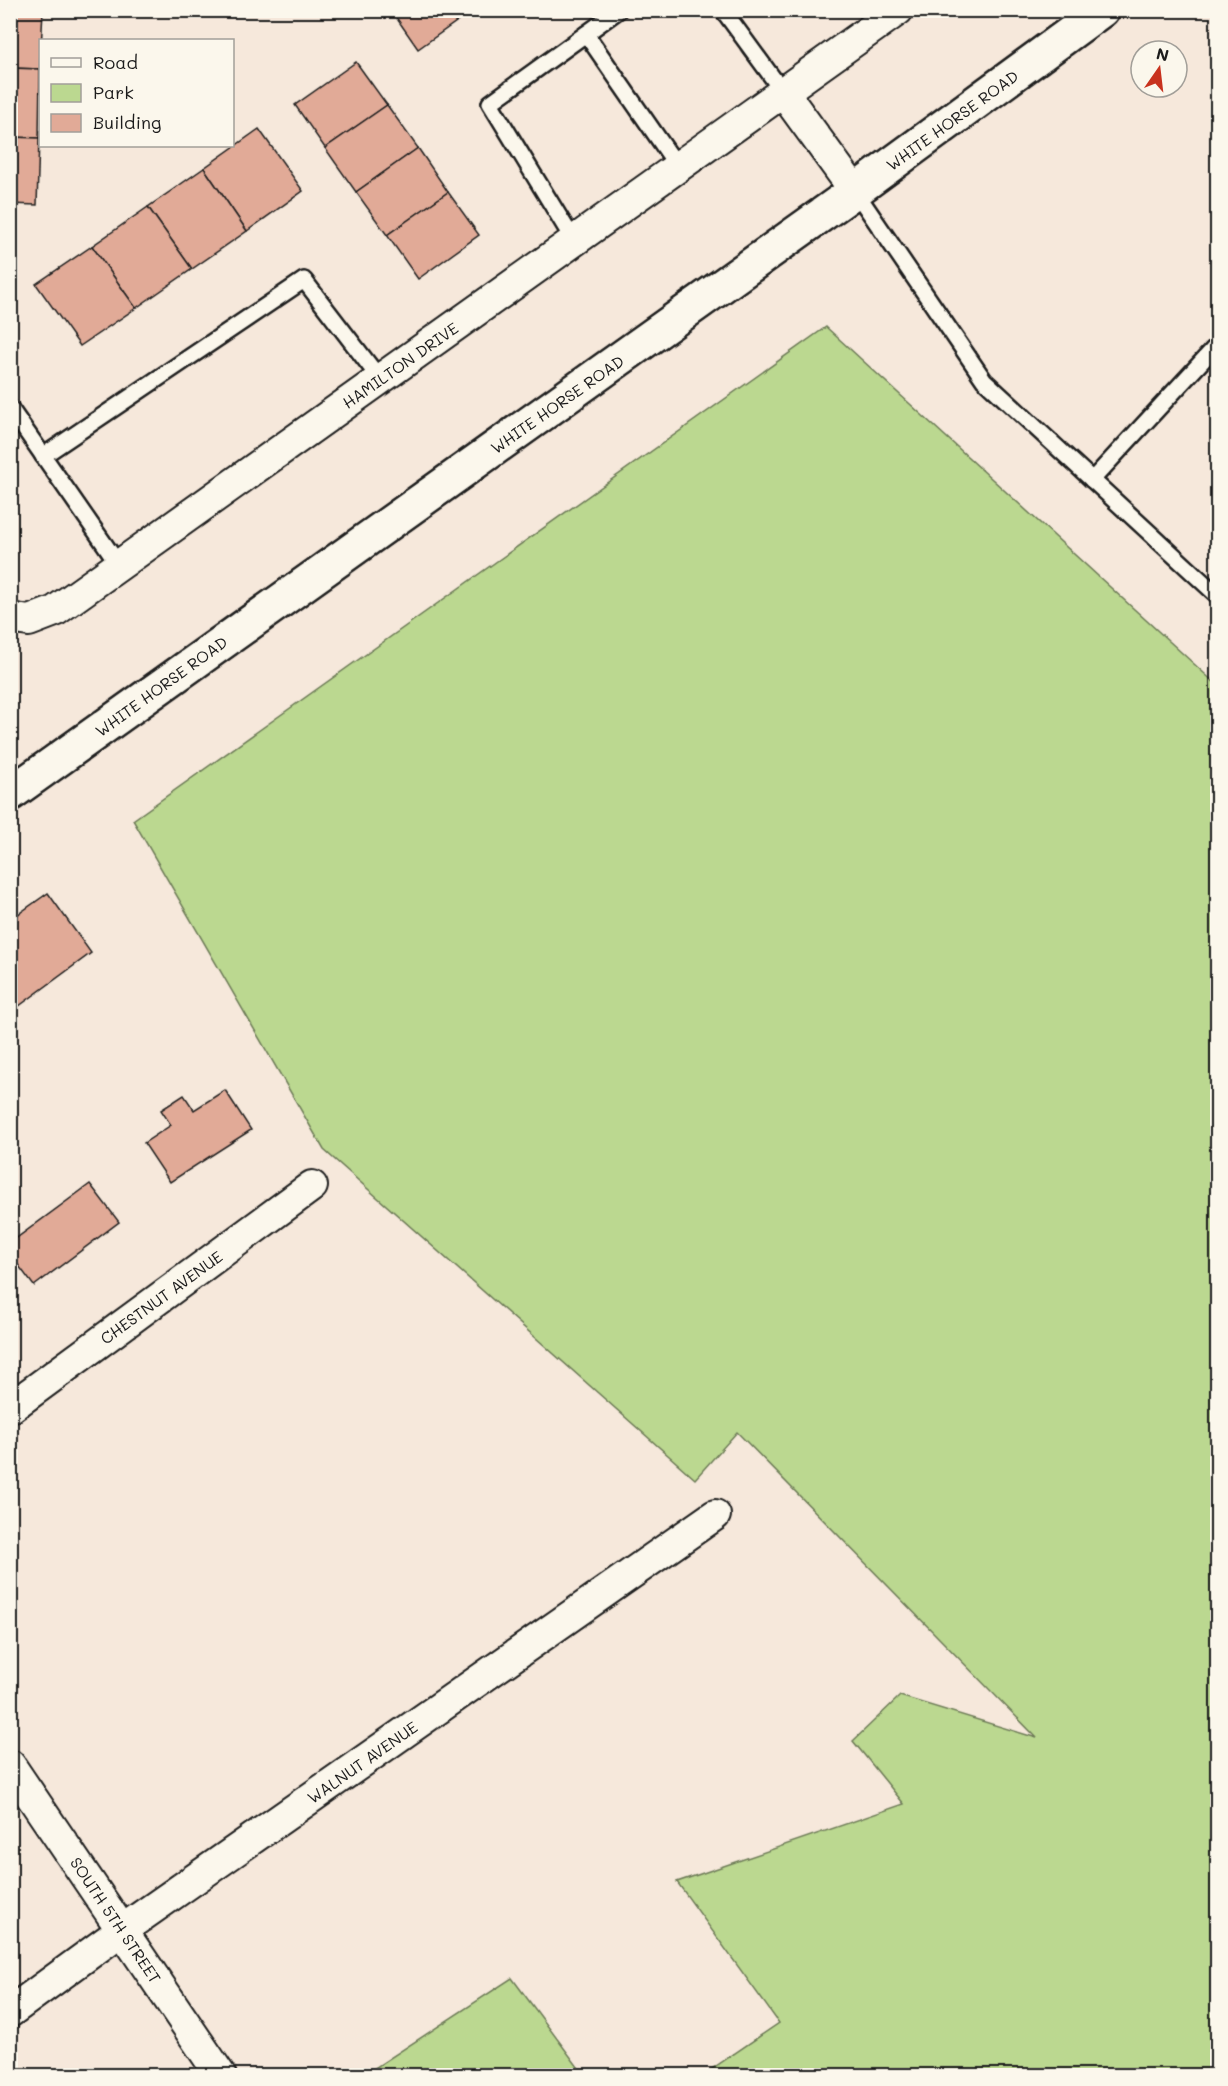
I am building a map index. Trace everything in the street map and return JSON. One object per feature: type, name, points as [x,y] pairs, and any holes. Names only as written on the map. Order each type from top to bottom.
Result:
[{"type":"main road","name":"WHITE HORSE ROAD","points":[[10,794],[855,191],[1102,10]]},
{"type":"street","name":"HAMILTON DRIVE","points":[[10,618],[30,621],[55,611],[898,10]]},
{"type":"street","points":[[783,92],[855,191]]},
{"type":"street","name":"CHESTNUT AVENUE","points":[[10,1408],[312,1186]]},
{"type":"street","name":"WALNUT AVENUE","points":[[10,2012],[122,1930],[715,1515]]},
{"type":"street","name":"SOUTH 5TH STREET","points":[[10,1765],[221,2076]]},
{"type":"lane","points":[[574,241],[489,103],[620,10]]},
{"type":"lane","points":[[723,10],[783,92]]},
{"type":"lane","points":[[586,34],[678,167]]},
{"type":"lane","points":[[855,191],[984,381],[1218,596]]},
{"type":"lane","points":[[44,456],[304,279],[380,379]]},
{"type":"lane","points":[[1092,480],[1218,344]]},
{"type":"lane","points":[[10,408],[119,565]]},
{"type":"green space","points":[[826,327],[1217,685],[1217,2075],[703,2075],[779,2023],[677,1882],[904,1804],[853,1741],[900,1696],[1037,1738],[737,1432],[695,1479],[324,1150],[133,820]]},
{"type":"green space","points":[[512,1978],[584,2075],[364,2075]]},
{"type":"building","points":[[10,10],[43,10],[42,39],[39,39],[39,69],[10,68]]},
{"type":"building","points":[[391,10],[458,10],[463,17],[418,49]]},
{"type":"building","points":[[356,62],[387,105],[325,148],[295,105]]},
{"type":"building","points":[[10,68],[39,69],[39,138],[10,137]]},
{"type":"building","points":[[387,105],[418,148],[356,192],[325,148]]},
{"type":"building","points":[[259,129],[303,191],[247,231],[204,168]]},
{"type":"building","points":[[10,137],[39,138],[37,205],[10,204]]},
{"type":"building","points":[[418,148],[448,192],[387,235],[356,192]]},
{"type":"building","points":[[204,168],[247,231],[192,269],[148,207]]},
{"type":"building","points":[[448,192],[479,235],[418,279],[387,235]]},
{"type":"building","points":[[148,207],[192,269],[136,308],[92,246]]},
{"type":"building","points":[[92,246],[136,308],[80,346],[36,284]]},
{"type":"building","points":[[48,893],[91,953],[15,1009],[10,1003],[10,920]]},
{"type":"building","points":[[225,1090],[251,1130],[170,1182],[144,1143],[171,1125],[161,1110],[184,1095],[194,1110]]},
{"type":"building","points":[[90,1184],[119,1222],[34,1286],[10,1254],[10,1243]]}]
